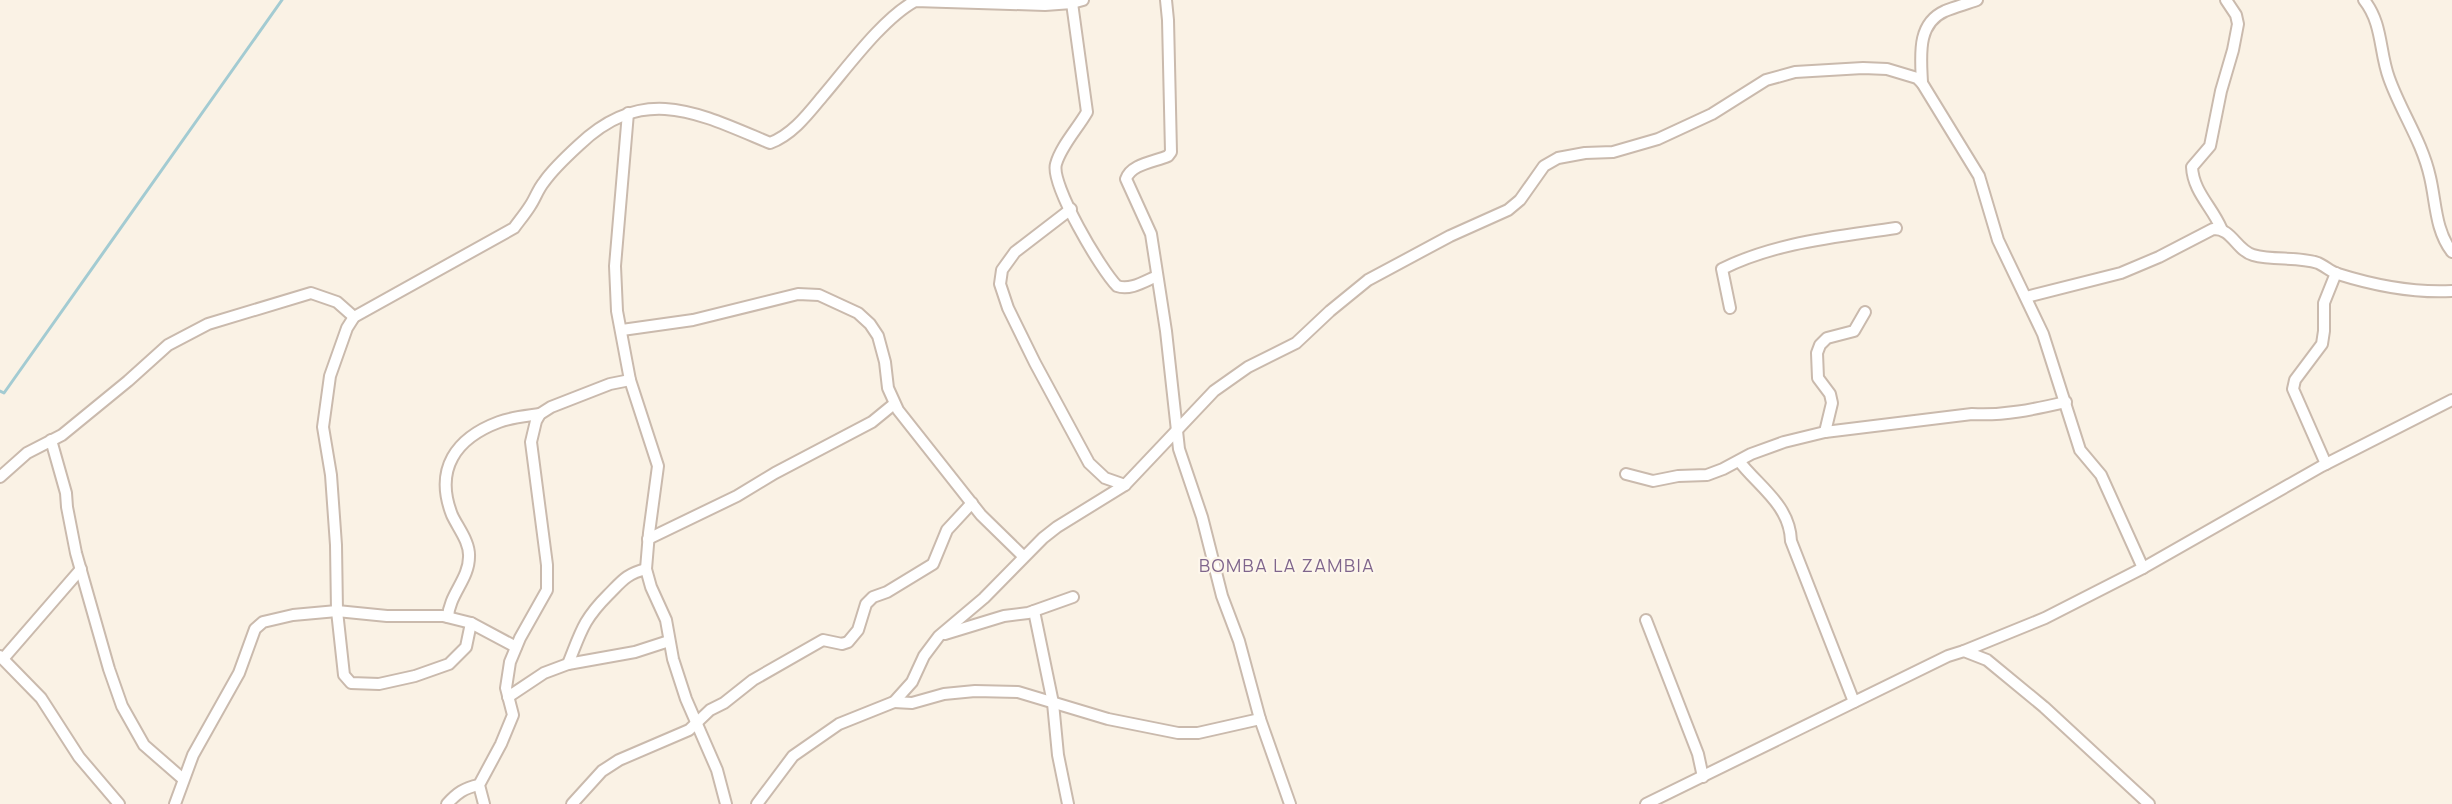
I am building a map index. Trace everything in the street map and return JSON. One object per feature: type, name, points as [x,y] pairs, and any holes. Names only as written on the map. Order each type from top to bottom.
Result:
[{"type":"street","points":[[1166,0],[1171,152],[1168,156],[1137,167],[1128,173],[1126,179],[1151,234],[1179,449],[1202,517],[1222,596],[1239,641],[1260,719],[1290,804]]},
{"type":"street","points":[[1922,83],[1920,50],[1922,38],[1930,22],[1943,12],[1977,0]]},
{"type":"street","points":[[2226,0],[2236,15],[2238,24],[2233,50],[2221,91],[2210,146],[2192,167],[2197,188],[2221,228],[2244,252],[2255,256],[2317,263],[2336,273],[2392,286],[2452,291]]},
{"type":"street","points":[[2364,0],[2375,16],[2379,27],[2389,80],[2420,147],[2430,176],[2440,230],[2452,252]]},
{"type":"street","points":[[471,623],[466,647],[449,664],[415,676],[378,684],[351,682],[344,675],[337,611],[333,499],[323,427],[330,376],[347,328],[354,318],[514,228],[544,182],[596,129],[628,113],[659,107],[715,120],[770,142],[780,139],[807,116],[880,30],[902,8],[915,1],[997,5],[1077,2],[1087,112],[1056,162],[1054,171],[1058,184],[1089,245],[1117,286],[1134,286],[1157,276]]},
{"type":"street","points":[[894,702],[912,682],[924,656],[939,636],[984,598],[1023,556],[1057,527],[1125,485],[1214,391],[1248,367],[1296,343],[1368,280],[1450,236],[1508,210],[1520,200],[1539,171],[1558,158],[1585,153],[1613,152],[1658,139],[1712,114],[1766,80],[1795,72],[1887,69],[1917,78],[1922,83],[1979,176],[1998,240],[2043,334],[2080,450],[2104,481],[2143,568]]},
{"type":"street","points":[[628,113],[615,266],[617,311],[630,380],[658,466],[646,569],[666,621],[682,689],[717,770],[726,804]]},
{"type":"street","points":[[1071,209],[1015,252],[1002,270],[1000,284],[1008,308],[1035,363],[1089,463],[1105,478],[1125,485]]},
{"type":"street","points":[[1730,308],[1722,269],[1740,260],[1782,246],[1896,228]]},
{"type":"street","points":[[2026,297],[2121,273],[2159,257],[2213,229],[2221,228]]},
{"type":"street","points":[[2326,464],[2293,389],[2295,380],[2322,345],[2324,303],[2336,273]]},
{"type":"street","points":[[0,477],[27,453],[51,440],[92,411],[168,345],[208,324],[311,293],[337,302],[354,318]]},
{"type":"street","points":[[622,330],[693,320],[798,294],[819,294],[858,314],[870,324],[882,348],[888,388],[894,404],[972,502],[1005,540],[1023,556]]},
{"type":"street","points":[[1825,432],[1832,403],[1830,394],[1818,378],[1817,353],[1820,345],[1827,338],[1854,331],[1865,312]]},
{"type":"street","points":[[448,617],[449,606],[470,558],[468,546],[452,513],[447,494],[447,466],[450,458],[476,433],[501,421],[540,414],[550,407],[589,392],[630,380]]},
{"type":"street","points":[[1646,804],[1948,656],[2045,618],[2143,568],[2326,464],[2452,400]]},
{"type":"street","points":[[1626,474],[1653,481],[1678,476],[1707,475],[1784,442],[1825,432],[1972,414],[1994,415],[2066,402]]},
{"type":"street","points":[[648,539],[737,496],[775,473],[872,422],[894,404]]},
{"type":"street","points":[[484,804],[479,785],[513,715],[506,688],[510,662],[516,646],[547,590],[547,565],[531,442],[540,414]]},
{"type":"street","points":[[51,440],[66,493],[71,528],[81,569],[109,669],[122,706],[144,745],[183,780]]},
{"type":"street","points":[[1739,461],[1754,480],[1763,484],[1790,528],[1791,541],[1854,702]]},
{"type":"street","points":[[572,804],[602,771],[619,760],[673,737],[696,723],[753,680],[796,654],[823,640],[842,644],[848,642],[858,630],[866,604],[873,597],[887,592],[933,564],[947,530],[972,502]]},
{"type":"street","points":[[81,569],[2,658],[41,698],[79,758],[119,804]]},
{"type":"street","points":[[568,664],[585,620],[593,609],[625,577],[646,569]]},
{"type":"street","points":[[939,636],[1004,616],[1034,611],[1073,597]]},
{"type":"street","points":[[175,804],[201,738],[239,673],[255,629],[263,622],[337,611],[387,616],[448,617],[471,623],[516,646]]},
{"type":"street","points":[[1034,611],[1053,703],[1058,754],[1068,804]]},
{"type":"street","points":[[1646,620],[1698,754],[1703,777]]},
{"type":"street","points":[[508,697],[544,673],[568,664],[635,652],[669,641]]},
{"type":"street","points":[[1964,651],[1987,660],[2044,707],[2149,804]]},
{"type":"street","points":[[757,804],[793,756],[839,724],[894,702],[912,703],[944,694],[975,691],[1018,692],[1108,719],[1178,733],[1198,733],[1260,719]]},
{"type":"street","points":[[447,804],[457,793],[468,787],[479,785]]},
{"type":"waterway","points":[[0,391],[4,393],[282,0]]},
{"type":"district","name":"BOMBA LA ZAMBIA","points":[[1287,565]]}]
